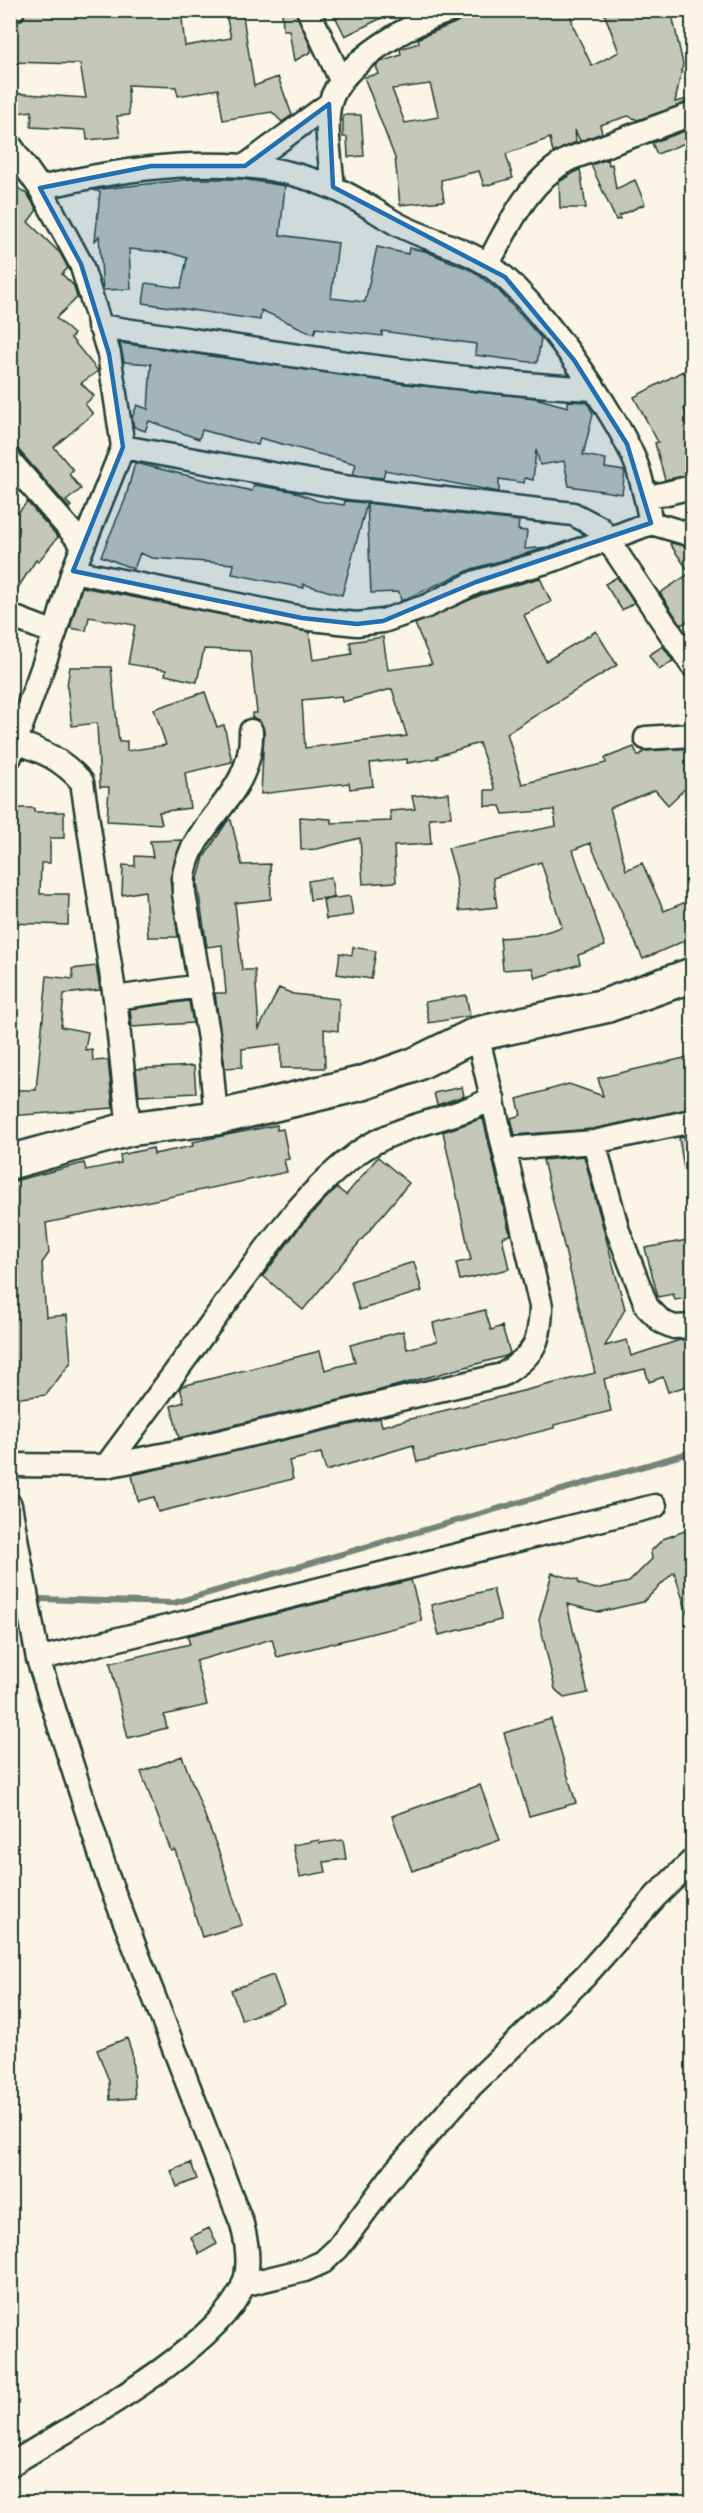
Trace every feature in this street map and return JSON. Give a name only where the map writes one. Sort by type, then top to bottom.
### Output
[{"type":"main road","points":[[10,1162],[129,1129],[216,1118],[363,1083],[414,1065],[477,1034],[605,1006],[693,975]]},
{"type":"street","points":[[308,10],[341,80]]},
{"type":"street","points":[[245,166],[329,104],[341,80],[382,45],[410,26],[452,10]]},
{"type":"street","points":[[329,104],[333,187]]},
{"type":"street","points":[[488,264],[519,207],[549,169],[569,159],[693,114]]},
{"type":"street","points":[[10,145],[40,188],[81,264],[109,354],[123,447],[73,571],[55,633],[13,749],[47,752],[69,767],[82,782],[115,998],[129,1129]]},
{"type":"street","points":[[40,188],[93,175],[151,166],[245,166],[295,175],[333,187],[409,230],[488,264],[506,277],[524,297],[593,389],[627,444],[637,466],[651,523]]},
{"type":"street","points":[[99,326],[474,378],[593,389]]},
{"type":"street","points":[[123,447],[343,487],[573,514],[592,522],[609,539],[693,665]]},
{"type":"street","points":[[10,461],[83,545]]},
{"type":"street","points":[[646,498],[693,487]]},
{"type":"street","points":[[73,571],[291,616],[357,624],[383,621],[427,606],[476,582],[553,560],[651,523],[693,535]]},
{"type":"street","points":[[10,616],[55,633]]},
{"type":"street","points":[[216,1118],[209,1040],[184,894],[184,872],[190,856],[244,774],[252,752],[251,731]]},
{"type":"street","points":[[646,738],[693,735]]},
{"type":"street","points":[[115,998],[200,986]]},
{"type":"street","points":[[10,1465],[106,1466],[177,1452],[491,1378],[502,1375],[521,1364],[533,1350],[541,1334],[541,1306],[477,1034]]},
{"type":"street","points":[[106,1466],[278,1233],[320,1186],[360,1152],[396,1133],[429,1120],[467,1112],[493,1098]]},
{"type":"street","points":[[505,1149],[594,1142],[693,1121]]},
{"type":"street","points":[[594,1142],[618,1231],[647,1307],[662,1322],[674,1327],[693,1326]]},
{"type":"street","points":[[10,1505],[38,1659],[108,1878],[242,2224],[248,2262],[243,2285],[226,2313],[180,2356],[10,2465]]},
{"type":"street","points":[[38,1659],[655,1506]]},
{"type":"street","points":[[243,2285],[305,2270],[322,2262],[338,2248],[397,2169],[472,2085],[585,1976],[656,1896],[693,1861]]},
{"type":"highlighted area","points":[[329,104],[333,187],[505,277],[574,360],[627,444],[651,523],[476,582],[383,621],[357,624],[302,618],[73,571],[123,447],[109,354],[81,264],[40,188],[151,166],[245,166]]},
{"type":"building","points":[[26,10],[181,10],[185,46],[231,38],[225,10],[242,10],[254,86],[278,77],[292,115],[282,122],[272,112],[223,120],[218,89],[178,96],[176,87],[128,85],[129,115],[117,116],[120,137],[87,140],[86,130],[31,127],[32,111],[10,114],[12,93],[86,98],[80,64],[10,62],[10,24],[23,19]]},
{"type":"building","points":[[282,10],[295,10],[311,48],[311,52],[294,61],[289,30],[283,30]]},
{"type":"building","points":[[332,10],[398,10],[345,36]]},
{"type":"building","points":[[465,10],[570,10],[573,26],[592,66],[619,52],[603,10],[671,10],[683,64],[675,102],[693,98],[693,101],[638,120],[628,116],[600,125],[602,133],[580,141],[575,130],[576,142],[553,153],[550,138],[506,154],[513,178],[484,186],[479,171],[441,180],[444,201],[400,205],[395,158],[364,77],[379,74],[376,66],[401,55],[400,49],[419,43],[418,39],[463,18]],"holes":[[[430,84],[439,117],[405,123],[392,89]]]},
{"type":"building","points":[[343,115],[361,115],[364,156],[348,157],[347,137],[343,137]]},
{"type":"building","points":[[693,128],[693,140],[657,154],[652,143]]},
{"type":"building","points":[[608,159],[609,165],[612,164],[616,189],[635,180],[645,204],[619,216],[620,219],[616,220],[591,165]]},
{"type":"building","points":[[580,169],[586,208],[560,208],[559,182]]},
{"type":"building","points":[[192,179],[242,179],[285,186],[280,235],[338,243],[331,298],[365,302],[377,247],[408,254],[409,248],[425,251],[473,271],[499,291],[541,338],[537,363],[475,355],[476,344],[382,331],[382,336],[316,328],[314,334],[261,310],[260,320],[143,303],[146,283],[181,288],[187,258],[171,253],[129,249],[131,289],[103,290],[99,236],[95,241],[100,192],[93,190]]},
{"type":"building","points":[[10,182],[28,195],[37,210],[28,222],[60,253],[68,268],[62,274],[74,286],[77,298],[56,318],[74,334],[71,338],[98,371],[81,383],[94,396],[85,404],[93,414],[54,447],[73,470],[69,474],[81,489],[66,501],[71,506],[69,508],[10,440]]},
{"type":"building","points":[[120,343],[406,384],[535,398],[568,407],[568,401],[587,402],[593,414],[583,455],[606,459],[605,468],[625,471],[622,494],[569,486],[564,461],[540,465],[536,450],[533,480],[525,478],[524,483],[499,479],[499,492],[385,470],[383,478],[353,475],[356,464],[260,438],[258,445],[202,430],[199,439],[149,421],[145,431],[134,427],[132,418],[137,405],[148,409],[151,364],[124,362]]},
{"type":"building","points":[[683,371],[693,388],[693,404],[684,409],[693,433],[693,474],[665,480],[655,443],[658,442],[634,397]]},
{"type":"building","points":[[135,463],[252,491],[254,485],[292,491],[318,501],[344,505],[345,501],[367,503],[342,595],[303,584],[304,588],[232,574],[234,564],[152,558],[140,553],[134,569],[101,556],[125,500]]},
{"type":"building","points":[[27,502],[58,537],[38,562],[36,560],[10,600],[10,506],[18,513]]},
{"type":"building","points":[[367,503],[519,521],[518,530],[527,531],[525,549],[549,547],[472,569],[401,601],[399,592],[371,593]]},
{"type":"building","points":[[670,544],[693,548],[693,618],[681,625],[660,593],[690,573]]},
{"type":"building","points":[[617,577],[634,603],[622,610],[605,584]]},
{"type":"building","points":[[540,578],[551,602],[524,615],[546,661],[596,631],[617,665],[507,733],[522,784],[606,763],[605,758],[634,747],[638,756],[645,751],[693,748],[693,781],[668,805],[655,790],[610,808],[626,870],[642,863],[664,911],[693,899],[693,937],[643,959],[590,843],[573,850],[605,946],[578,955],[580,964],[535,978],[532,968],[503,970],[500,938],[536,935],[562,927],[541,862],[493,878],[497,907],[459,911],[456,876],[448,848],[556,826],[554,810],[503,814],[500,806],[485,806],[485,790],[495,790],[479,743],[437,756],[438,758],[407,763],[407,759],[370,763],[373,786],[350,789],[349,783],[261,794],[264,731],[259,720],[252,718],[252,713],[257,713],[250,651],[204,649],[197,682],[165,675],[166,670],[128,664],[135,625],[89,617],[86,631],[70,628],[82,587],[309,632],[313,660],[352,654],[350,642],[383,637],[388,670],[432,664],[415,624],[481,595]],"holes":[[[392,689],[407,736],[305,748],[302,700],[341,696],[342,702]]]},
{"type":"building","points":[[663,646],[673,661],[659,670],[649,655]]},
{"type":"building","points":[[70,667],[111,667],[119,742],[127,741],[127,751],[166,745],[154,709],[205,692],[217,727],[224,725],[232,762],[185,773],[190,808],[159,812],[162,824],[107,821],[109,787],[100,787],[97,723],[72,726],[67,686]]},
{"type":"building","points":[[449,793],[451,817],[429,818],[431,844],[394,846],[396,882],[363,884],[360,838],[317,849],[301,850],[300,817],[331,819],[331,823],[391,821],[390,811],[415,809],[412,796]]},
{"type":"building","points":[[10,808],[34,808],[34,812],[64,812],[64,838],[50,838],[50,863],[41,863],[40,894],[69,894],[68,925],[10,923]]},
{"type":"building","points":[[228,820],[231,820],[242,865],[270,864],[271,899],[235,903],[242,970],[255,970],[259,1029],[279,988],[293,994],[339,999],[338,1031],[324,1029],[325,1068],[281,1068],[281,1044],[242,1049],[242,1067],[225,1068],[215,993],[226,993],[222,945],[207,947],[197,882],[204,857]]},
{"type":"building","points":[[182,840],[170,878],[178,937],[148,937],[145,891],[122,895],[123,865],[135,866],[135,856],[153,857],[150,841]]},
{"type":"building","points":[[331,877],[334,897],[310,900],[308,881]]},
{"type":"building","points":[[350,896],[353,915],[326,919],[323,900]]},
{"type":"building","points":[[353,947],[376,951],[371,979],[337,974],[340,953],[352,955]]},
{"type":"building","points":[[96,966],[100,990],[64,994],[61,1027],[88,1032],[85,1050],[92,1049],[93,1061],[108,1060],[113,1108],[10,1116],[10,1090],[36,1090],[47,976],[73,979],[72,969]]},
{"type":"building","points":[[466,995],[470,1016],[429,1023],[425,1002]]},
{"type":"building","points":[[189,1001],[193,1023],[132,1027],[130,1009]]},
{"type":"building","points":[[693,1056],[693,1108],[592,1129],[515,1135],[511,1118],[521,1115],[517,1099],[569,1084],[603,1096],[598,1078]]},
{"type":"building","points":[[194,1066],[196,1093],[139,1096],[136,1069]]},
{"type":"building","points":[[462,1087],[464,1096],[437,1105],[434,1093]]},
{"type":"building","points":[[483,1118],[510,1235],[502,1237],[509,1269],[460,1280],[456,1263],[471,1260],[443,1132]]},
{"type":"building","points":[[277,1125],[277,1130],[283,1129],[289,1159],[284,1160],[287,1172],[46,1223],[49,1253],[42,1263],[46,1317],[67,1315],[71,1362],[46,1395],[20,1398],[10,1390],[10,1182],[84,1163],[86,1170],[121,1163],[120,1155],[153,1148],[154,1154],[193,1146],[192,1142]]},
{"type":"building","points":[[693,1135],[693,1168],[684,1169],[679,1138]]},
{"type":"building","points":[[584,1156],[625,1309],[605,1346],[627,1340],[631,1356],[680,1340],[693,1340],[693,1384],[668,1392],[663,1377],[649,1382],[645,1369],[604,1379],[611,1411],[554,1425],[554,1428],[417,1462],[413,1445],[326,1471],[321,1453],[289,1461],[293,1479],[158,1512],[154,1497],[138,1501],[132,1475],[380,1418],[382,1426],[595,1373],[543,1160]]},
{"type":"building","points":[[378,1157],[409,1183],[303,1310],[263,1276],[299,1228],[331,1193],[337,1188],[346,1195]]},
{"type":"building","points":[[693,1239],[693,1297],[675,1300],[673,1294],[658,1297],[645,1248]]},
{"type":"building","points":[[414,1262],[422,1291],[359,1310],[351,1281]]},
{"type":"building","points":[[485,1310],[491,1330],[502,1326],[510,1353],[506,1356],[373,1392],[179,1438],[171,1406],[184,1402],[180,1388],[182,1386],[320,1351],[325,1370],[355,1362],[350,1345],[403,1331],[407,1349],[437,1341],[433,1323]]},
{"type":"building","points":[[693,1528],[693,1618],[689,1618],[674,1572],[643,1602],[599,1612],[567,1604],[588,1693],[564,1698],[555,1689],[539,1620],[552,1573],[578,1580],[579,1584],[596,1589],[629,1582],[652,1559],[651,1551],[663,1539]]},
{"type":"building","points":[[411,1580],[422,1621],[277,1657],[272,1639],[196,1661],[207,1705],[164,1715],[167,1728],[128,1738],[110,1663],[190,1644],[187,1636]]},
{"type":"building","points":[[493,1589],[501,1620],[439,1635],[431,1605]]},
{"type":"building","points":[[551,1719],[576,1803],[529,1816],[504,1733]]},
{"type":"building","points":[[182,1756],[220,1855],[242,1925],[202,1937],[175,1850],[171,1851],[141,1772]]},
{"type":"building","points":[[480,1785],[500,1840],[412,1871],[392,1816]]},
{"type":"building","points":[[319,1840],[320,1843],[343,1840],[346,1859],[324,1862],[326,1872],[300,1877],[293,1845]]},
{"type":"building","points":[[273,1975],[284,2004],[242,2020],[231,1990]]},
{"type":"building","points":[[127,2038],[132,2053],[135,2098],[110,2100],[109,2081],[97,2050]]},
{"type":"building","points":[[191,2163],[197,2179],[177,2187],[171,2171]]},
{"type":"building","points":[[209,2228],[217,2244],[199,2254],[191,2237]]},
{"type":"waterway","points":[[39,1599],[174,1603],[692,1452]]}]
